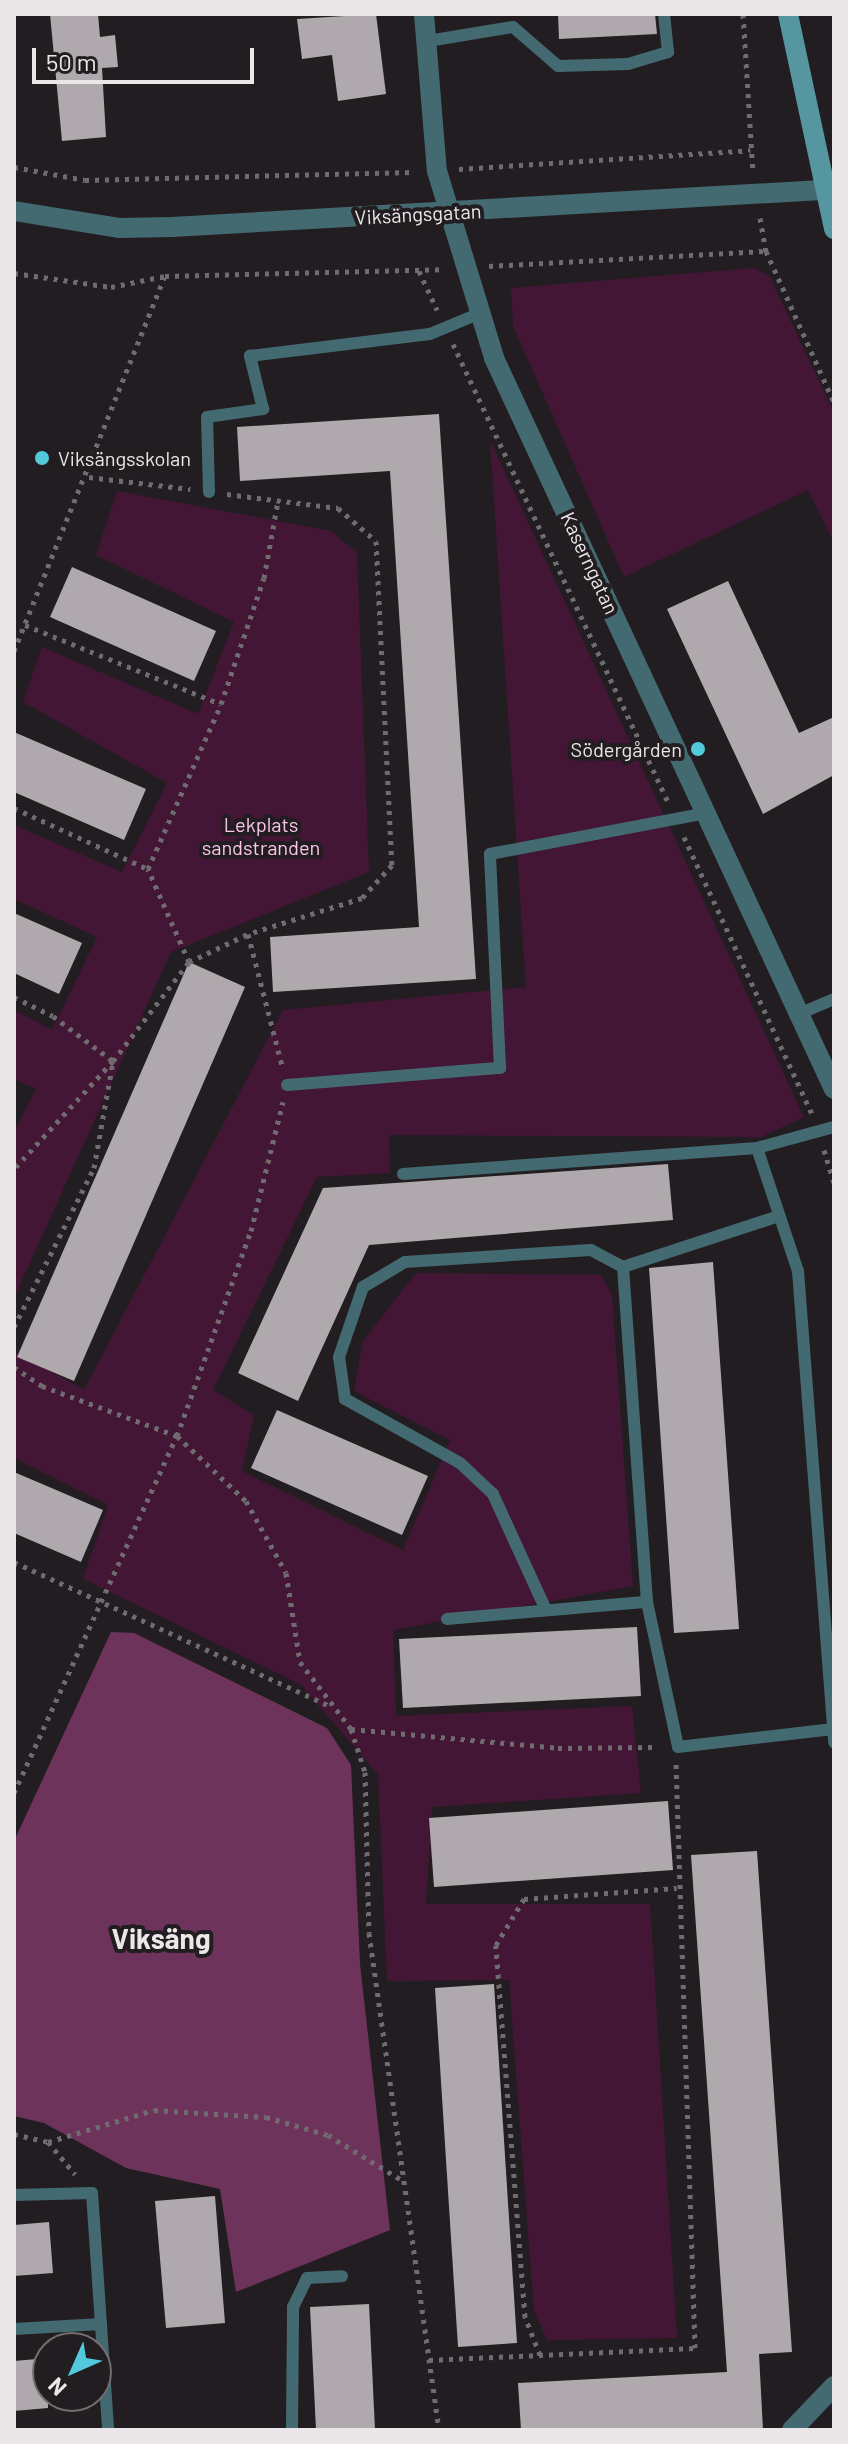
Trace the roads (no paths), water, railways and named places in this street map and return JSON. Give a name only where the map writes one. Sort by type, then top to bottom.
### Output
[{"type":"main road","points":[[788,14],[822,190],[834,229]]},
{"type":"street","name":"Kaserngatan","points":[[424,14],[437,171],[461,268],[478,314],[834,1089]]},
{"type":"street","name":"Viksängsgatan","points":[[14,211],[119,228],[822,190]]},
{"type":"street","points":[[792,2430],[834,2386]]},
{"type":"lane","points":[[513,27],[518,14]]},
{"type":"lane","points":[[513,27],[558,66],[628,64],[668,52],[664,14]]},
{"type":"lane","points":[[428,41],[513,27]]},
{"type":"lane","points":[[209,492],[207,417],[263,409],[250,356],[445,328],[478,314]]},
{"type":"lane","points":[[287,1085],[500,1068],[490,854],[707,813]]},
{"type":"lane","points":[[801,1013],[834,999]]},
{"type":"lane","points":[[403,1174],[757,1148],[834,1127]]},
{"type":"lane","points":[[757,1148],[798,1271],[834,1743]]},
{"type":"lane","points":[[546,1610],[493,1494],[460,1463],[345,1399],[339,1357],[363,1287],[405,1262],[591,1250],[623,1267],[779,1216]]},
{"type":"lane","points":[[623,1267],[647,1602],[678,1747],[833,1729]]},
{"type":"lane","points":[[447,1619],[647,1602]]},
{"type":"lane","points":[[14,2195],[92,2193],[108,2430]]},
{"type":"lane","points":[[292,2430],[293,2307],[307,2278],[342,2276]]},
{"type":"lane","points":[[14,2329],[101,2324]]},
{"type":"place","name":"Viksängsskolan","points":[[42,458]]},
{"type":"place","name":"Södergården","points":[[698,749]]},
{"type":"district","name":"Viksäng","points":[[161,1938]]},
{"type":"park label","name":"Lekplats sandstranden","points":[[261,836]]}]
